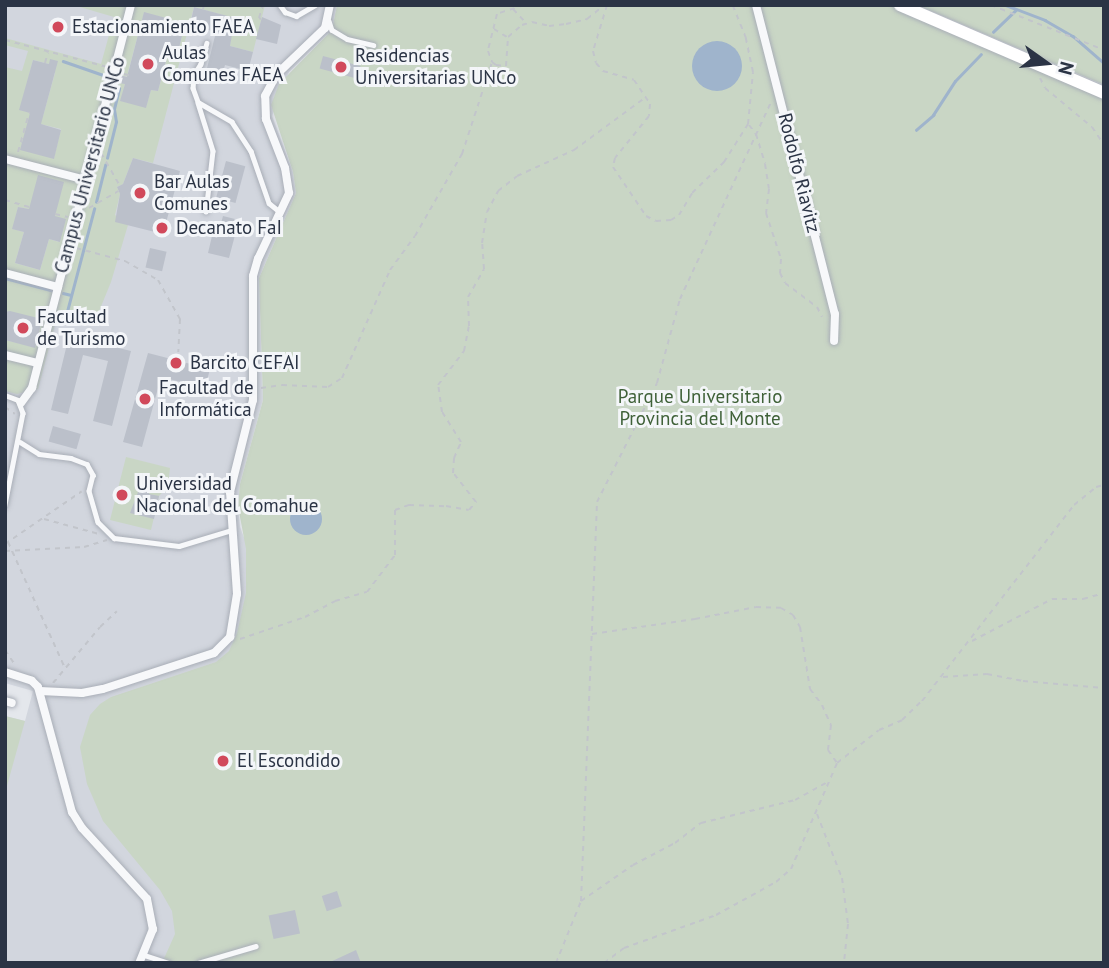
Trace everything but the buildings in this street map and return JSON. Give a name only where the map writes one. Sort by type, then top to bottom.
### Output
[{"type":"main road","points":[[900,5],[1104,93]]},
{"type":"street","name":"Campus Universitario UNCo","points":[[21,403],[31,391],[131,5]]},
{"type":"street","points":[[40,691],[95,691],[207,656],[226,644],[237,611],[230,492],[254,389],[253,276],[258,259],[287,200],[288,185],[266,119],[265,96],[271,81],[321,33],[329,21],[330,5]]},
{"type":"street","name":"Rodolfo Riavitz","points":[[756,5],[835,314],[834,341]]},
{"type":"street","points":[[5,159],[86,180]]},
{"type":"street","points":[[5,273],[58,287]]},
{"type":"street","points":[[5,355],[38,363]]},
{"type":"street","points":[[5,672],[32,681],[40,691],[72,812],[82,828],[142,890],[151,908],[153,929],[142,959]]},
{"type":"lane","points":[[280,5],[285,12],[296,16],[315,5]]},
{"type":"lane","points":[[329,21],[332,30],[342,37],[373,45]]},
{"type":"lane","points":[[206,212],[213,151],[192,88],[194,75],[201,64],[207,43]]},
{"type":"lane","points":[[198,102],[232,122],[251,151],[269,203],[281,213]]},
{"type":"lane","points":[[5,395],[21,403],[23,413],[20,443],[5,505]]},
{"type":"lane","points":[[20,443],[39,454],[87,464],[93,475],[90,498],[98,522],[114,538],[179,546],[232,530]]},
{"type":"lane","points":[[198,963],[256,946]]},
{"type":"lane","points":[[142,959],[169,963]]},
{"type":"path","points":[[261,19],[262,5]]},
{"type":"path","points":[[254,389],[282,385],[328,387],[342,378],[390,270],[422,225],[462,154],[492,62],[488,51],[497,14],[524,5]]},
{"type":"path","points":[[508,37],[526,24],[566,24],[587,19],[606,5]]},
{"type":"path","points":[[606,5],[593,51],[596,63],[603,71],[634,80],[646,97],[649,116],[615,158],[613,167],[646,216],[656,221],[671,220],[679,215],[692,193],[724,162],[748,124],[753,72],[746,38],[733,5]]},
{"type":"path","points":[[991,5],[1104,50]]},
{"type":"path","points":[[512,8],[526,24]]},
{"type":"path","points":[[493,29],[508,37]]},
{"type":"path","points":[[492,62],[506,66],[508,37]]},
{"type":"path","points":[[5,40],[133,76]]},
{"type":"path","points":[[45,63],[48,51]]},
{"type":"path","points":[[1031,62],[1045,88],[1092,127],[1104,145]]},
{"type":"path","points":[[556,963],[581,901],[597,502],[657,383],[680,299],[777,89]]},
{"type":"path","points":[[226,644],[305,617],[335,601],[367,592],[395,555],[395,510],[409,505],[469,510],[476,502],[453,473],[454,458],[461,442],[442,412],[438,386],[464,351],[469,326],[468,298],[484,269],[482,243],[486,212],[498,191],[517,176],[574,150],[646,97]]},
{"type":"path","points":[[15,162],[29,113]]},
{"type":"path","points":[[748,124],[756,134],[765,164],[769,189],[766,213],[781,259],[780,273],[785,283],[817,307],[822,317]]},
{"type":"path","points":[[95,144],[120,186]]},
{"type":"path","points":[[55,214],[76,218],[118,191]]},
{"type":"path","points":[[5,201],[30,207]]},
{"type":"path","points":[[79,248],[125,261],[158,280],[180,318],[178,352]]},
{"type":"path","points":[[65,668],[7,543],[90,483]]},
{"type":"path","points":[[604,963],[624,948],[716,915],[776,882],[791,869],[837,763],[879,730],[902,720],[970,642],[1074,505],[1096,486],[1104,485]]},
{"type":"path","points":[[43,519],[114,538]]},
{"type":"path","points":[[5,551],[84,547],[114,538]]},
{"type":"path","points":[[970,642],[1052,599],[1083,599],[1104,593]]},
{"type":"path","points":[[591,634],[695,620],[756,607],[781,608],[793,615],[800,627],[810,689],[822,705],[831,725],[828,750],[837,763]]},
{"type":"path","points":[[51,684],[117,611]]},
{"type":"path","points":[[942,677],[987,674],[1023,681],[1104,688]]},
{"type":"path","points":[[581,901],[633,865],[675,843],[701,823],[796,800],[830,780]]},
{"type":"path","points":[[817,813],[842,878],[848,924],[844,963]]},
{"type":"shaded area","name":"Universidad Nacional del Comahue","points":[[5,5],[337,5],[332,30],[289,72],[272,116],[293,172],[296,193],[259,278],[263,400],[240,484],[238,506],[240,527],[408,963],[5,963],[5,716],[25,721],[33,691],[5,683]]},
{"type":"green space","points":[[73,5],[265,5],[253,52],[230,46],[234,18],[194,7],[153,163],[133,158],[123,184],[117,187],[120,194],[115,215],[128,225],[111,282],[93,326],[57,317],[38,389],[17,394],[5,391],[5,340],[35,347],[42,320],[5,312],[5,67],[22,71],[28,51],[5,45],[5,38],[101,64],[114,17]],"holes":[[[144,13],[170,19],[166,38],[172,34],[182,36],[179,48],[170,46],[158,91],[151,90],[146,107],[121,101],[125,84],[119,82],[121,75],[132,78],[128,72]],[[33,60],[49,64],[55,73],[43,116],[20,110]],[[28,121],[61,129],[54,158]],[[18,207],[29,209],[59,242],[49,239],[40,270],[15,263],[24,232],[13,229]]]},
{"type":"green space","name":"Parque Universitario Provincia del Monte","points":[[337,5],[900,5],[1104,93],[1104,963],[162,963],[175,934],[172,911],[160,890],[103,821],[87,784],[80,747],[90,715],[100,704],[111,697],[216,662],[229,651],[237,633],[246,593],[246,549],[238,506],[240,484],[263,400],[259,278],[296,193],[293,172],[271,105],[279,84],[332,30]]},
{"type":"green space","points":[[917,5],[1104,5],[1104,85],[992,37]]},
{"type":"green space","points":[[126,457],[170,468],[168,486],[159,496],[151,530],[110,520]]},
{"type":"green space","points":[[5,716],[25,721],[5,793]]},
{"type":"water","points":[[717,41],[734,49],[742,66],[734,83],[717,91],[700,83],[692,66],[700,49]]},
{"type":"water","points":[[306,503],[318,507],[322,519],[318,531],[306,535],[294,531],[290,519],[294,507]]},
{"type":"waterway","points":[[1006,5],[1045,20],[1073,36],[1104,63]]},
{"type":"waterway","points":[[993,32],[1016,10]]},
{"type":"waterway","points":[[916,130],[933,115],[955,81],[981,54]]},
{"type":"waterway","points":[[63,61],[106,76]]},
{"type":"waterway","points":[[107,158],[116,122],[114,109],[119,89],[116,85]]},
{"type":"waterway","points":[[96,202],[105,165]]},
{"type":"waterway","points":[[65,319],[94,209]]},
{"type":"waterway","points":[[5,278],[51,290]]},
{"type":"waterway","points":[[63,293],[71,295]]},
{"type":"place","name":"Estacionamiento FAEA","points":[[58,27]]},
{"type":"place","name":"Aulas Comunes FAEA","points":[[148,64]]},
{"type":"place","name":"Residencias Universitarias UNCo","points":[[341,67]]},
{"type":"place","name":"Bar Aulas Comunes","points":[[140,193]]},
{"type":"place","name":"Decanato FaI","points":[[162,228]]},
{"type":"place","name":"Facultad de Turismo","points":[[23,328]]},
{"type":"place","name":"Barcito CEFAI","points":[[176,363]]},
{"type":"place","name":"Facultad de Informática","points":[[145,399]]},
{"type":"place","name":"Universidad Nacional del Comahue","points":[[122,495]]},
{"type":"place","name":"El Escondido","points":[[223,761]]}]
